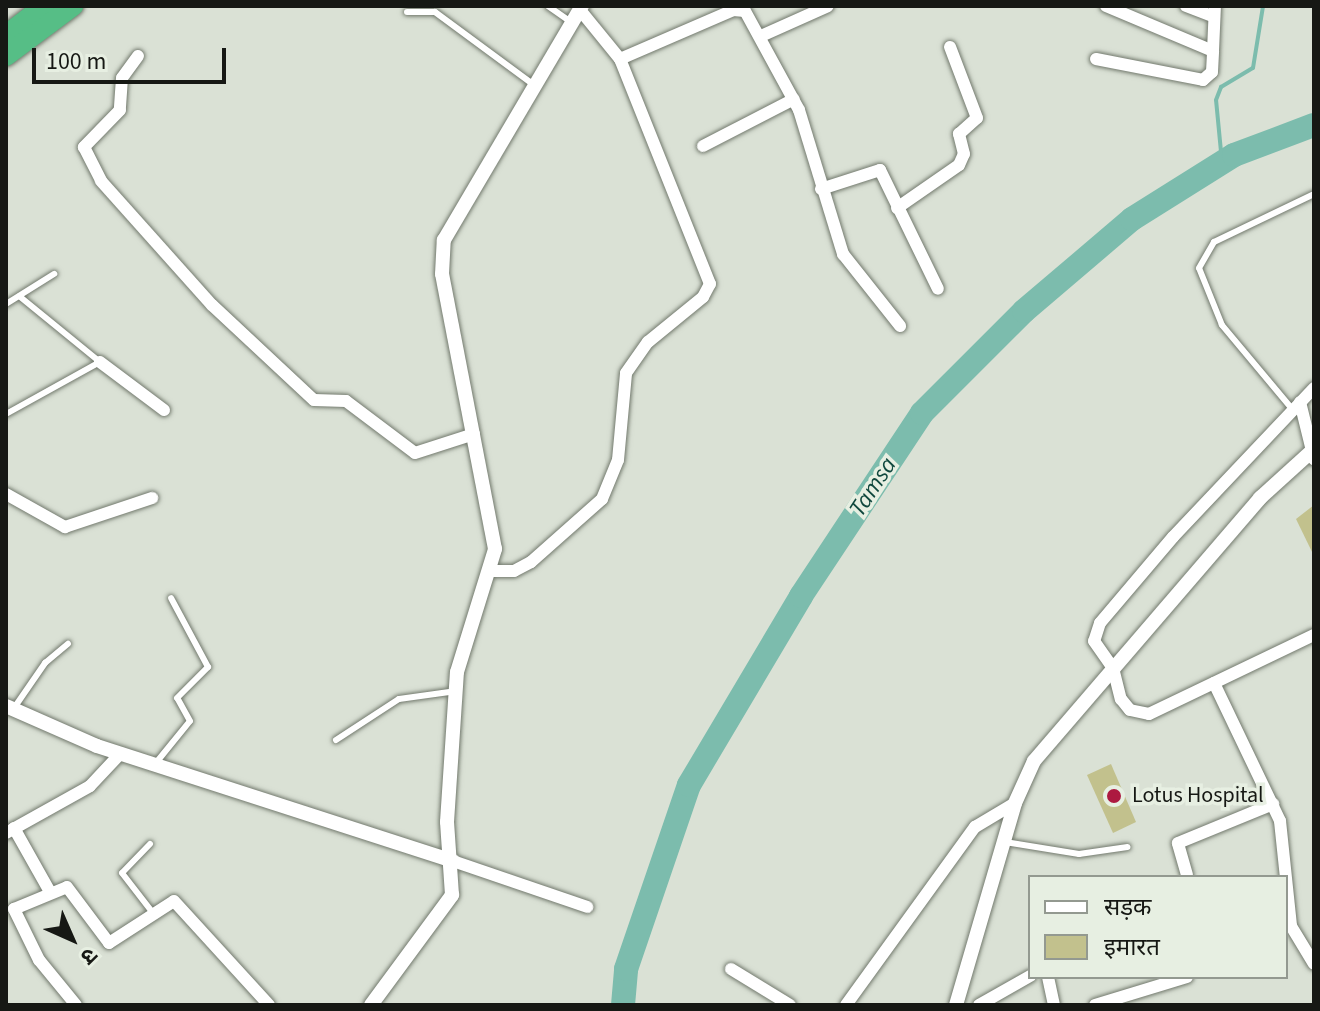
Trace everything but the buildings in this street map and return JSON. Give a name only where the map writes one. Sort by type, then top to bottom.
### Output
[{"type":"highway","points":[[6,35],[44,6]]},
{"type":"highway","points":[[6,56],[73,6]]},
{"type":"street","points":[[761,36],[828,6]]},
{"type":"street","points":[[1106,6],[1213,51]]},
{"type":"street","points":[[1096,59],[1203,80],[1212,72],[1214,11],[1186,6]]},
{"type":"street","points":[[620,59],[739,8],[761,36],[794,99],[821,189],[849,264],[900,326]]},
{"type":"street","points":[[371,1005],[452,895],[453,861],[447,839],[456,691],[471,618],[495,549],[441,258],[460,206],[578,13],[620,59],[708,275],[709,290],[648,342],[626,373],[618,460],[602,499],[531,562],[514,571],[489,571]]},
{"type":"street","points":[[897,208],[959,165],[964,154],[959,134],[977,118],[950,47]]},
{"type":"street","points":[[138,56],[124,72],[120,110],[84,147],[101,181],[212,305],[314,400],[346,401],[415,453],[474,434]]},
{"type":"street","points":[[703,146],[794,99]]},
{"type":"street","points":[[821,189],[877,169],[938,289]]},
{"type":"street","points":[[100,362],[164,410]]},
{"type":"street","points":[[1314,388],[1100,623],[1094,641],[1113,668],[1117,693],[1136,713],[1149,714],[1314,635]]},
{"type":"street","points":[[956,1005],[1015,803],[1034,761],[1260,498],[1313,453],[1296,406]]},
{"type":"street","points":[[6,494],[65,527],[152,498]]},
{"type":"street","points":[[1214,683],[1273,804],[1286,847],[1288,875]]},
{"type":"street","points":[[10,708],[121,753],[587,907]]},
{"type":"street","points":[[50,892],[10,830],[90,786],[121,753]]},
{"type":"street","points":[[846,1005],[969,835],[986,816],[1015,803]]},
{"type":"street","points":[[1187,875],[1178,843],[1273,804]]},
{"type":"street","points":[[1288,879],[1292,942],[1314,964]]},
{"type":"street","points":[[76,1005],[45,968],[15,913],[16,906],[50,892],[74,889],[109,943],[174,901],[269,1005]]},
{"type":"street","points":[[731,969],[790,1005]]},
{"type":"street","points":[[979,1005],[1028,977]]},
{"type":"street","points":[[1048,979],[1054,1005]]},
{"type":"street","points":[[1095,1005],[1180,979]]},
{"type":"lane","points":[[548,6],[578,13]]},
{"type":"lane","points":[[407,12],[435,12],[534,85]]},
{"type":"lane","points":[[1296,406],[1222,325],[1199,268],[1214,242],[1314,194]]},
{"type":"lane","points":[[6,304],[54,274]]},
{"type":"lane","points":[[6,414],[100,362],[19,296]]},
{"type":"lane","points":[[155,764],[190,721],[177,698],[208,667],[171,598]]},
{"type":"lane","points":[[10,708],[38,672],[68,644]]},
{"type":"lane","points":[[336,740],[399,699],[456,691]]},
{"type":"lane","points":[[1005,842],[1079,854],[1127,847]]},
{"type":"lane","points":[[150,844],[122,873],[153,913]]},
{"type":"waterway","points":[[1222,162],[1216,100],[1221,87],[1253,68],[1263,6]]},
{"type":"waterway","name":"Tamsa","points":[[623,1005],[626,969],[689,785],[801,596],[922,413],[1024,311],[1132,219],[1234,155],[1314,125]]},
{"type":"place","name":"Lotus Hospital","points":[[1114,796]]}]
